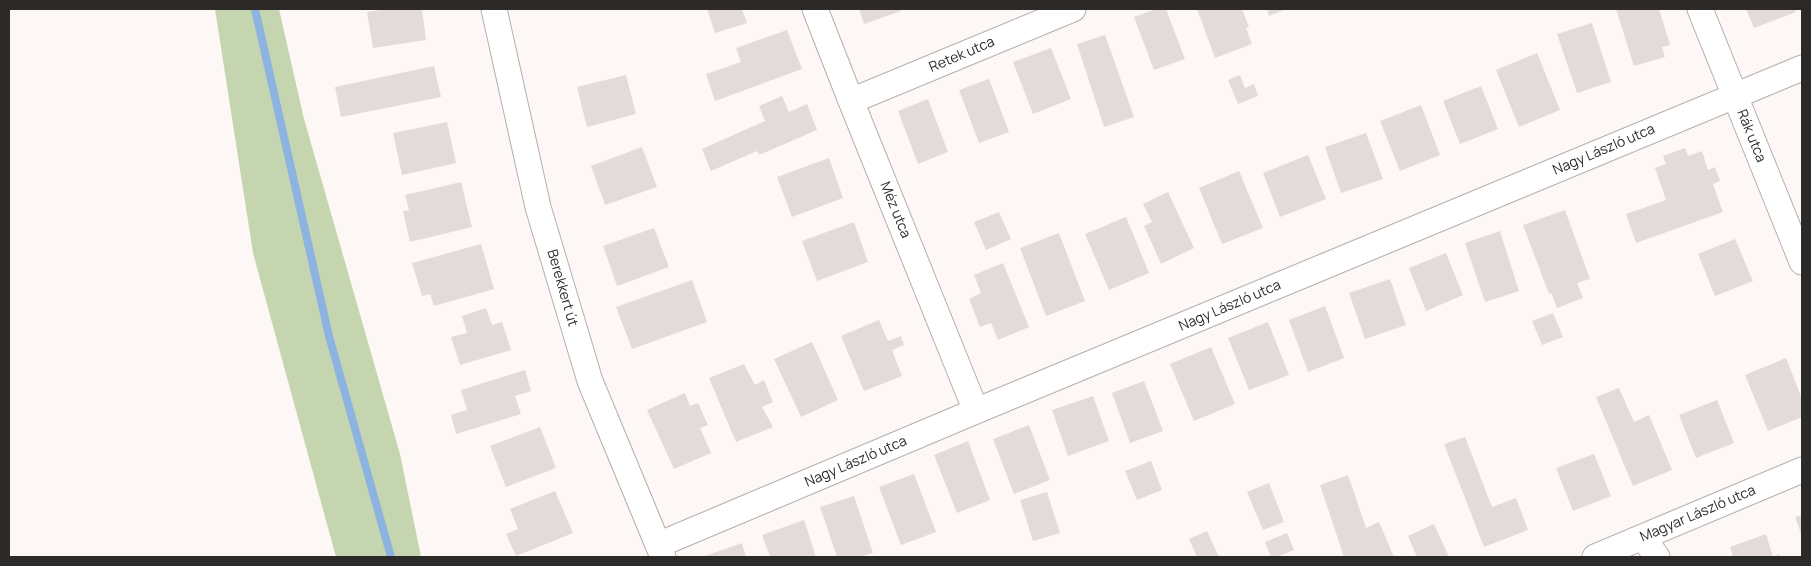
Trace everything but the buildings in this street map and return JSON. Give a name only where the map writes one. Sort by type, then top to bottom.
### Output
[{"type":"street","name":"Berekkert út","points":[[494,9],[538,207],[590,381],[661,551]]},
{"type":"street","name":"Méz utca","points":[[816,9],[851,101],[976,411]]},
{"type":"street","name":"Retek utca","points":[[851,101],[1073,9]]},
{"type":"street","name":"Rák utca","points":[[1700,9],[1802,262]]},
{"type":"street","name":"Nagy László utca","points":[[661,551],[976,411],[1802,68]]},
{"type":"street","name":"Magyar László utca","points":[[1594,557],[1802,470]]},
{"type":"street","points":[[1643,536],[1657,557]]},
{"type":"green space","points":[[215,9],[279,9],[304,119],[400,454],[421,557],[336,557],[253,253]]},
{"type":"waterway","points":[[255,9],[329,336],[391,557]]}]
